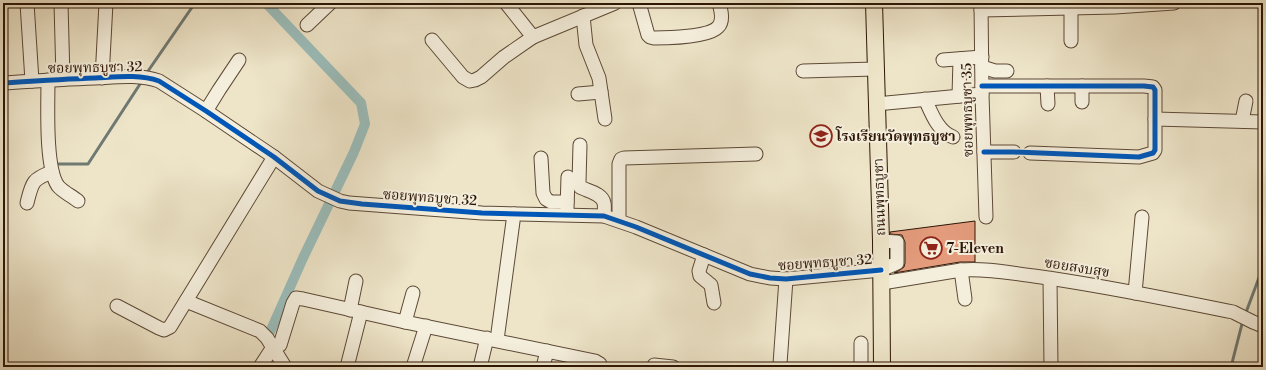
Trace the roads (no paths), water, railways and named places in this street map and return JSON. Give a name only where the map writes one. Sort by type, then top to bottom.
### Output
[{"type":"main road","name":"ถนนพุทธบูชา","points":[[874,3],[881,241],[882,367]]},
{"type":"street","points":[[27,3],[32,81]]},
{"type":"street","points":[[61,3],[63,80]]},
{"type":"street","points":[[102,78],[106,3]]},
{"type":"street","points":[[506,3],[532,37]]},
{"type":"street","points":[[432,40],[464,77],[470,81],[475,80],[481,77],[504,57],[532,37],[615,3]]},
{"type":"street","points":[[638,3],[648,35],[654,38],[682,37],[713,32],[720,26],[722,18],[722,11],[719,3]]},
{"type":"street","points":[[981,6],[1070,8],[1099,5],[1174,3]]},
{"type":"street","points":[[307,25],[328,4]]},
{"type":"street","name":"ซอยพุทธบูชา 35","points":[[981,6],[986,217]]},
{"type":"street","points":[[1070,8],[1071,41]]},
{"type":"street","points":[[583,16],[586,45],[599,78],[605,119]]},
{"type":"street","points":[[959,96],[960,59]]},
{"type":"street","points":[[943,60],[960,59],[982,62],[995,71],[1007,71]]},
{"type":"street","points":[[206,111],[239,60]]},
{"type":"street","points":[[803,71],[875,69]]},
{"type":"street","name":"ซอยพุทธบูชา 32","points":[[3,83],[102,78],[151,78],[166,85],[274,157],[318,191],[334,198],[370,205],[514,214],[567,208],[618,220],[750,274],[770,278],[786,279],[881,276]]},
{"type":"street","points":[[48,80],[49,153],[52,172],[59,188],[78,201]]},
{"type":"street","points":[[1047,86],[1048,104]]},
{"type":"street","points":[[876,104],[959,96],[982,90],[1047,86],[1144,86],[1152,87],[1155,90],[1155,150],[1153,153],[1140,157],[1030,153]]},
{"type":"street","points":[[1082,86],[1082,102]]},
{"type":"street","points":[[578,94],[601,92]]},
{"type":"street","points":[[925,100],[944,132],[953,137]]},
{"type":"street","points":[[1242,121],[1246,101]]},
{"type":"street","points":[[1155,119],[1263,122]]},
{"type":"street","points":[[580,146],[580,187],[602,198],[604,203],[604,216]]},
{"type":"street","points":[[984,152],[1014,152]]},
{"type":"street","points":[[618,220],[619,164],[621,159],[756,154]]},
{"type":"street","points":[[117,306],[164,330],[170,327],[274,157]]},
{"type":"street","points":[[541,158],[543,192],[546,199],[567,208],[568,177]]},
{"type":"street","points":[[26,203],[34,181],[41,176],[52,172]]},
{"type":"street","points":[[480,367],[492,339],[514,214]]},
{"type":"street","points":[[1135,294],[1142,217]]},
{"type":"street","points":[[704,255],[699,271],[700,276],[711,286],[714,303]]},
{"type":"street","name":"ซอยสงบสุข","points":[[881,276],[973,269],[1050,279],[1233,312],[1258,324]]},
{"type":"street","points":[[961,270],[965,299]]},
{"type":"street","points":[[779,367],[786,279]]},
{"type":"street","points":[[1050,279],[1051,367]]},
{"type":"street","points":[[347,367],[355,311],[356,281]]},
{"type":"street","points":[[405,322],[412,293]]},
{"type":"street","points":[[260,367],[276,346],[296,298],[595,361],[600,364],[601,367]]},
{"type":"street","points":[[186,301],[260,331],[276,346],[285,367]]},
{"type":"street","points":[[413,367],[426,326]]},
{"type":"street","points":[[861,343],[861,367]]},
{"type":"street","points":[[543,367],[547,351]]},
{"type":"street","points":[[654,365],[673,367]]},
{"type":"waterway","points":[[146,74],[195,3]]},
{"type":"waterway","points":[[266,3],[361,103],[365,124],[354,152],[303,258],[270,332]]},
{"type":"waterway","points":[[57,164],[88,164],[142,81]]},
{"type":"waterway","points":[[1245,315],[1263,267]]},
{"type":"waterway","points":[[1231,367],[1243,320]]},
{"type":"place","name":"โรงเรียนวัดพุทธบูชา","points":[[821,136]]},
{"type":"place","name":"7-Eleven","points":[[931,248]]}]
